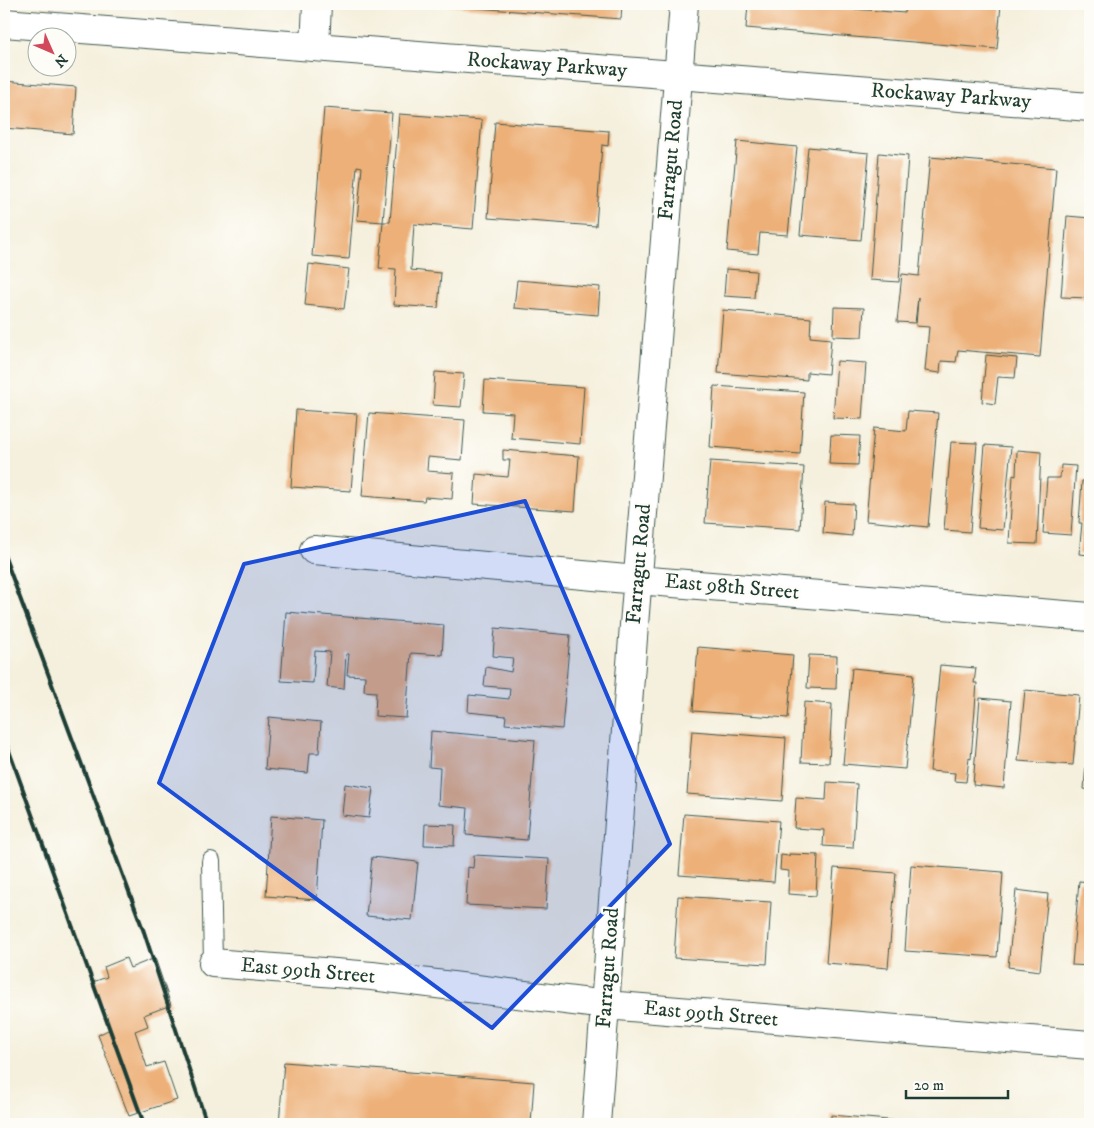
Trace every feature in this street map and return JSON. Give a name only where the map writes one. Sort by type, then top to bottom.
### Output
[{"type":"street","points":[[315,47],[318,4]]},
{"type":"street","name":"Farragut Road","points":[[596,1124],[637,580],[684,4]]},
{"type":"street","name":"Rockaway Parkway","points":[[4,24],[1090,107]]},
{"type":"street","name":"East 98th Street","points":[[314,550],[637,580],[1090,617]]},
{"type":"street","name":"East 99th Street","points":[[213,963],[372,976],[606,1005],[1090,1045]]},
{"type":"lane","points":[[211,861],[213,963]]},
{"type":"highlighted area","points":[[525,501],[670,844],[492,1028],[159,783],[244,564]]},
{"type":"building","points":[[436,4],[622,4],[621,19]]},
{"type":"building","points":[[748,4],[789,4],[905,13],[906,4],[1001,4],[997,49],[746,28]]},
{"type":"building","points":[[4,81],[76,87],[73,134],[4,128]]},
{"type":"building","points":[[324,108],[392,113],[383,222],[357,220],[362,167],[357,166],[349,259],[312,256]]},
{"type":"building","points":[[399,114],[482,120],[473,229],[414,224],[411,270],[441,273],[438,308],[394,305],[396,269],[379,268],[383,222],[390,222]]},
{"type":"building","points":[[495,122],[609,131],[608,146],[602,145],[596,226],[488,218]]},
{"type":"building","points":[[737,141],[797,147],[788,235],[760,233],[758,254],[727,251]]},
{"type":"building","points":[[808,147],[869,153],[861,240],[800,235]]},
{"type":"building","points":[[879,153],[908,156],[899,282],[870,280]]},
{"type":"building","points":[[930,157],[1056,168],[1040,357],[958,350],[956,362],[941,361],[940,373],[925,371],[929,327],[916,326],[918,298],[915,323],[897,322],[902,274],[919,276]]},
{"type":"building","points":[[1067,216],[1090,218],[1090,298],[1061,297]]},
{"type":"building","points":[[309,264],[349,269],[344,309],[305,305]]},
{"type":"building","points":[[726,269],[756,271],[754,298],[724,296]]},
{"type":"building","points":[[517,280],[600,287],[598,315],[514,308]]},
{"type":"building","points":[[834,307],[864,308],[862,337],[833,336]]},
{"type":"building","points":[[723,310],[811,318],[810,337],[831,339],[828,374],[807,372],[807,380],[718,373]]},
{"type":"building","points":[[986,355],[1017,358],[1015,378],[998,377],[995,404],[982,402]]},
{"type":"building","points":[[837,361],[866,363],[862,419],[833,418]]},
{"type":"building","points":[[435,372],[464,374],[461,407],[433,405]]},
{"type":"building","points":[[485,380],[584,387],[580,444],[511,438],[513,413],[483,411]]},
{"type":"building","points":[[714,386],[804,392],[800,454],[710,447]]},
{"type":"building","points":[[296,410],[357,414],[351,491],[291,487]]},
{"type":"building","points":[[908,411],[938,413],[928,527],[866,521],[874,428],[906,431]]},
{"type":"building","points":[[369,413],[465,420],[462,460],[428,457],[427,471],[454,473],[452,499],[425,497],[424,501],[362,496]]},
{"type":"building","points":[[831,435],[860,436],[858,465],[829,464]]},
{"type":"building","points":[[951,442],[977,443],[970,532],[944,530]]},
{"type":"building","points":[[985,445],[1011,447],[1003,530],[978,528]]},
{"type":"building","points":[[503,450],[579,456],[575,511],[474,504],[476,474],[508,477],[510,460],[503,460]]},
{"type":"building","points":[[1017,450],[1041,452],[1037,544],[1009,543],[1013,475],[1016,476]]},
{"type":"building","points":[[710,461],[804,467],[800,529],[705,523]]},
{"type":"building","points":[[1061,465],[1076,466],[1071,535],[1043,533],[1047,478],[1060,478]]},
{"type":"building","points":[[1082,481],[1090,481],[1090,555],[1079,554],[1082,523],[1079,523]]},
{"type":"building","points":[[825,502],[854,504],[852,536],[823,533]]},
{"type":"building","points":[[286,612],[444,625],[442,655],[411,653],[406,718],[375,716],[376,692],[364,691],[365,676],[347,675],[349,654],[346,654],[344,689],[327,687],[330,652],[315,651],[313,683],[281,681]]},
{"type":"building","points":[[495,628],[570,635],[562,729],[505,724],[506,716],[468,712],[469,695],[509,699],[510,688],[484,686],[486,667],[511,672],[513,658],[493,656]]},
{"type":"building","points":[[698,647],[793,655],[788,718],[693,711]]},
{"type":"building","points":[[809,655],[837,656],[836,689],[807,688]]},
{"type":"building","points":[[940,665],[976,668],[974,683],[977,683],[971,759],[969,758],[966,782],[954,781],[955,773],[930,771]]},
{"type":"building","points":[[852,668],[914,674],[905,769],[843,764]]},
{"type":"building","points":[[1025,690],[1079,695],[1073,765],[1018,761]]},
{"type":"building","points":[[980,698],[1011,701],[1004,788],[973,785]]},
{"type":"building","points":[[804,702],[832,704],[829,763],[801,762]]},
{"type":"building","points":[[269,717],[321,722],[319,753],[310,753],[308,773],[265,769]]},
{"type":"building","points":[[1090,725],[1090,790],[1084,789]]},
{"type":"building","points":[[431,731],[535,740],[527,840],[466,835],[468,808],[438,805],[440,768],[429,767]]},
{"type":"building","points":[[692,731],[786,738],[782,801],[687,794]]},
{"type":"building","points":[[827,782],[857,784],[853,848],[823,846],[824,830],[794,828],[796,798],[826,800]]},
{"type":"building","points":[[345,784],[373,788],[369,818],[342,815]]},
{"type":"building","points":[[684,814],[779,821],[774,882],[679,875]]},
{"type":"building","points":[[271,816],[322,820],[317,900],[266,896]]},
{"type":"building","points":[[425,824],[455,825],[454,846],[424,845]]},
{"type":"building","points":[[789,854],[818,855],[816,896],[788,894],[789,871],[780,870],[781,855],[789,856]]},
{"type":"building","points":[[474,855],[549,859],[546,909],[466,905],[468,867],[473,868]]},
{"type":"building","points":[[372,857],[418,862],[412,920],[366,916]]},
{"type":"building","points":[[911,865],[1003,872],[997,957],[905,951]]},
{"type":"building","points":[[834,868],[896,873],[888,968],[826,963]]},
{"type":"building","points":[[1079,881],[1090,882],[1090,966],[1072,965]]},
{"type":"building","points":[[1016,890],[1048,894],[1040,971],[1008,967]]},
{"type":"building","points":[[678,896],[771,902],[767,964],[674,958]]},
{"type":"building","points":[[126,958],[130,968],[155,958],[171,1005],[144,1015],[148,1026],[135,1031],[147,1067],[164,1062],[177,1100],[129,1116],[98,1035],[110,1029],[93,982],[107,977],[104,967]]},
{"type":"building","points":[[284,1062],[534,1082],[531,1124],[279,1124]]},
{"type":"building","points":[[831,1115],[923,1123],[923,1124],[831,1124]]},
{"type":"railway","points":[[4,555],[144,932],[207,1124]]},
{"type":"railway","points":[[4,737],[144,1124]]}]
